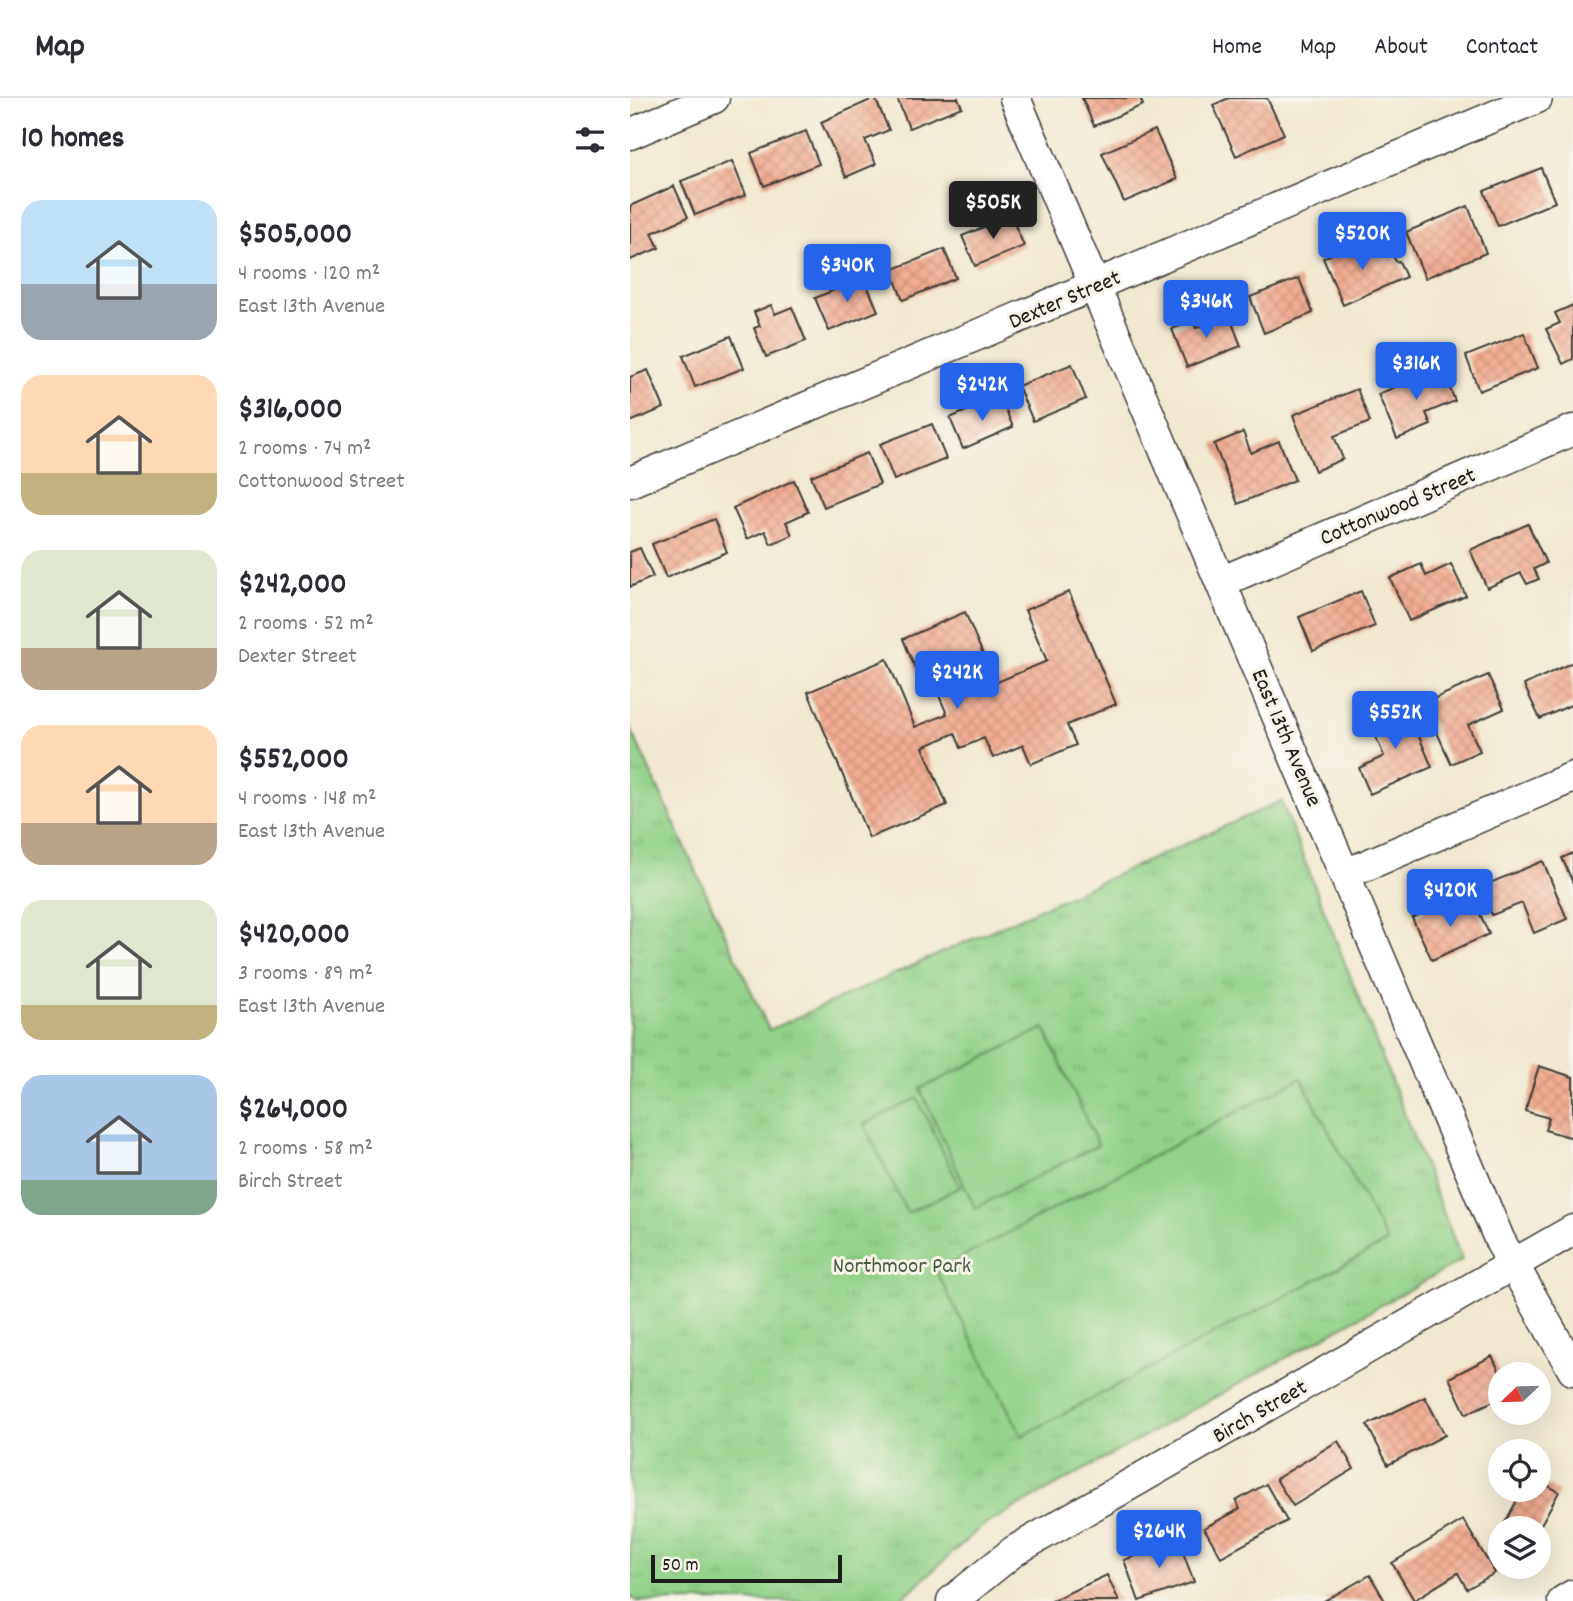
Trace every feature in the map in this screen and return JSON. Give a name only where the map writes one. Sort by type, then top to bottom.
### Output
[{"type":"street","points":[[630,134],[714,98]]},
{"type":"street","name":"East 13th Avenue","points":[[1015,98],[1500,1241],[1573,1370]]},
{"type":"street","name":"Dexter Street","points":[[630,482],[1519,102]]},
{"type":"street","name":"Cottonwood Street","points":[[1221,582],[1266,560],[1573,430]]},
{"type":"street","points":[[1346,874],[1573,777]]},
{"type":"street","name":"Birch Street","points":[[952,1601],[1014,1551],[1573,1230]]},
{"type":"street","points":[[1563,1601],[1573,1595]]},
{"type":"green space","name":"Northmoor Park","points":[[630,727],[769,1030],[1281,801],[1462,1260],[981,1527],[899,1601],[636,1601],[630,1595]]},
{"type":"green space","points":[[1044,1028],[1098,1145],[975,1208],[920,1089]]},
{"type":"green space","points":[[1301,1078],[1387,1242],[1022,1436],[936,1271]]},
{"type":"green space","points":[[917,1098],[960,1187],[907,1213],[864,1124]]},
{"type":"building","points":[[875,98],[889,130],[865,140],[876,164],[846,177],[821,122]]},
{"type":"building","points":[[897,98],[958,98],[962,107],[909,128]]},
{"type":"building","points":[[1082,98],[1140,98],[1143,105],[1094,126]]},
{"type":"building","points":[[1229,98],[1267,98],[1284,134],[1236,156],[1213,105]]},
{"type":"building","points":[[1155,130],[1177,179],[1124,202],[1102,153]]},
{"type":"building","points":[[806,131],[819,164],[764,186],[751,153]]},
{"type":"building","points":[[732,161],[746,195],[695,215],[681,181]]},
{"type":"building","points":[[1541,168],[1555,202],[1498,226],[1484,191]]},
{"type":"building","points":[[674,186],[688,217],[652,233],[659,248],[630,260],[630,206]]},
{"type":"building","points":[[1468,206],[1486,253],[1425,278],[1406,232]]},
{"type":"building","points":[[1011,216],[1024,246],[975,266],[962,236]]},
{"type":"building","points":[[1354,244],[1360,260],[1389,247],[1406,277],[1343,305],[1323,258]]},
{"type":"building","points":[[944,249],[956,278],[903,300],[891,270]]},
{"type":"building","points":[[864,278],[878,311],[829,331],[815,298]]},
{"type":"building","points":[[1299,278],[1313,313],[1264,333],[1250,297]]},
{"type":"building","points":[[771,305],[775,314],[792,307],[806,341],[766,357],[754,328],[760,326],[754,312]]},
{"type":"building","points":[[1573,305],[1573,359],[1563,364],[1546,329],[1560,323],[1555,313]]},
{"type":"building","points":[[1229,315],[1241,346],[1187,367],[1172,329],[1193,321],[1196,328]]},
{"type":"building","points":[[1524,333],[1538,368],[1479,391],[1466,356]]},
{"type":"building","points":[[731,336],[744,368],[695,387],[683,356]]},
{"type":"building","points":[[1072,364],[1086,399],[1033,421],[1018,386]]},
{"type":"building","points":[[1442,368],[1455,401],[1426,413],[1431,425],[1397,439],[1378,394]]},
{"type":"building","points":[[648,370],[664,408],[630,422],[630,377]]},
{"type":"building","points":[[1357,389],[1370,422],[1334,436],[1343,459],[1315,471],[1293,415]]},
{"type":"building","points":[[1000,396],[1013,427],[963,449],[950,418]]},
{"type":"building","points":[[932,424],[946,459],[894,480],[880,444]]},
{"type":"building","points":[[1243,432],[1251,453],[1279,441],[1295,480],[1238,504],[1214,444]]},
{"type":"building","points":[[867,453],[880,484],[824,507],[811,476]]},
{"type":"building","points":[[794,480],[808,512],[786,522],[792,535],[771,544],[765,531],[747,539],[733,508]]},
{"type":"building","points":[[714,519],[727,552],[666,578],[652,544]]},
{"type":"building","points":[[1528,524],[1546,563],[1534,569],[1539,579],[1527,584],[1521,573],[1487,588],[1470,550]]},
{"type":"building","points":[[640,548],[653,577],[630,587],[630,552]]},
{"type":"building","points":[[1421,564],[1426,576],[1451,564],[1466,596],[1409,621],[1390,578]]},
{"type":"building","points":[[1361,591],[1375,626],[1313,651],[1299,617]]},
{"type":"building","points":[[1069,592],[1116,704],[1067,725],[1076,745],[1031,764],[1023,745],[993,758],[984,738],[961,748],[955,733],[923,747],[947,805],[869,838],[808,692],[887,659],[915,727],[947,714],[931,677],[921,682],[903,639],[965,612],[995,683],[1047,661],[1025,610]]},
{"type":"building","points":[[1573,662],[1573,704],[1540,719],[1524,685]]},
{"type":"building","points":[[1488,675],[1504,709],[1468,725],[1480,751],[1451,764],[1424,703]]},
{"type":"building","points":[[1405,704],[1432,767],[1370,794],[1359,768],[1384,756],[1369,720]]},
{"type":"building","points":[[1573,853],[1573,883],[1562,858]]},
{"type":"building","points":[[1543,861],[1567,919],[1534,933],[1522,903],[1492,915],[1480,887]]},
{"type":"building","points":[[1474,901],[1489,934],[1432,960],[1412,918],[1442,904],[1446,913]]},
{"type":"building","points":[[1539,1066],[1573,1077],[1573,1138],[1545,1130],[1549,1118],[1525,1111]]},
{"type":"building","points":[[1492,1356],[1495,1362],[1488,1362],[1488,1404],[1466,1414],[1449,1378]]},
{"type":"building","points":[[1425,1397],[1445,1435],[1388,1465],[1367,1425]]},
{"type":"building","points":[[1338,1441],[1354,1469],[1293,1506],[1276,1479]]},
{"type":"building","points":[[1266,1484],[1287,1521],[1221,1557],[1204,1528],[1240,1509],[1236,1501]]},
{"type":"building","points":[[1551,1487],[1559,1492],[1546,1516],[1508,1516],[1516,1502],[1551,1502]]},
{"type":"building","points":[[1463,1520],[1488,1561],[1488,1577],[1467,1589],[1458,1573],[1414,1600],[1392,1563]]},
{"type":"building","points":[[1178,1539],[1194,1582],[1139,1601],[1124,1560]]},
{"type":"building","points":[[1107,1575],[1119,1601],[1051,1601]]},
{"type":"building","points":[[1370,1575],[1385,1601],[1324,1601]]}]
